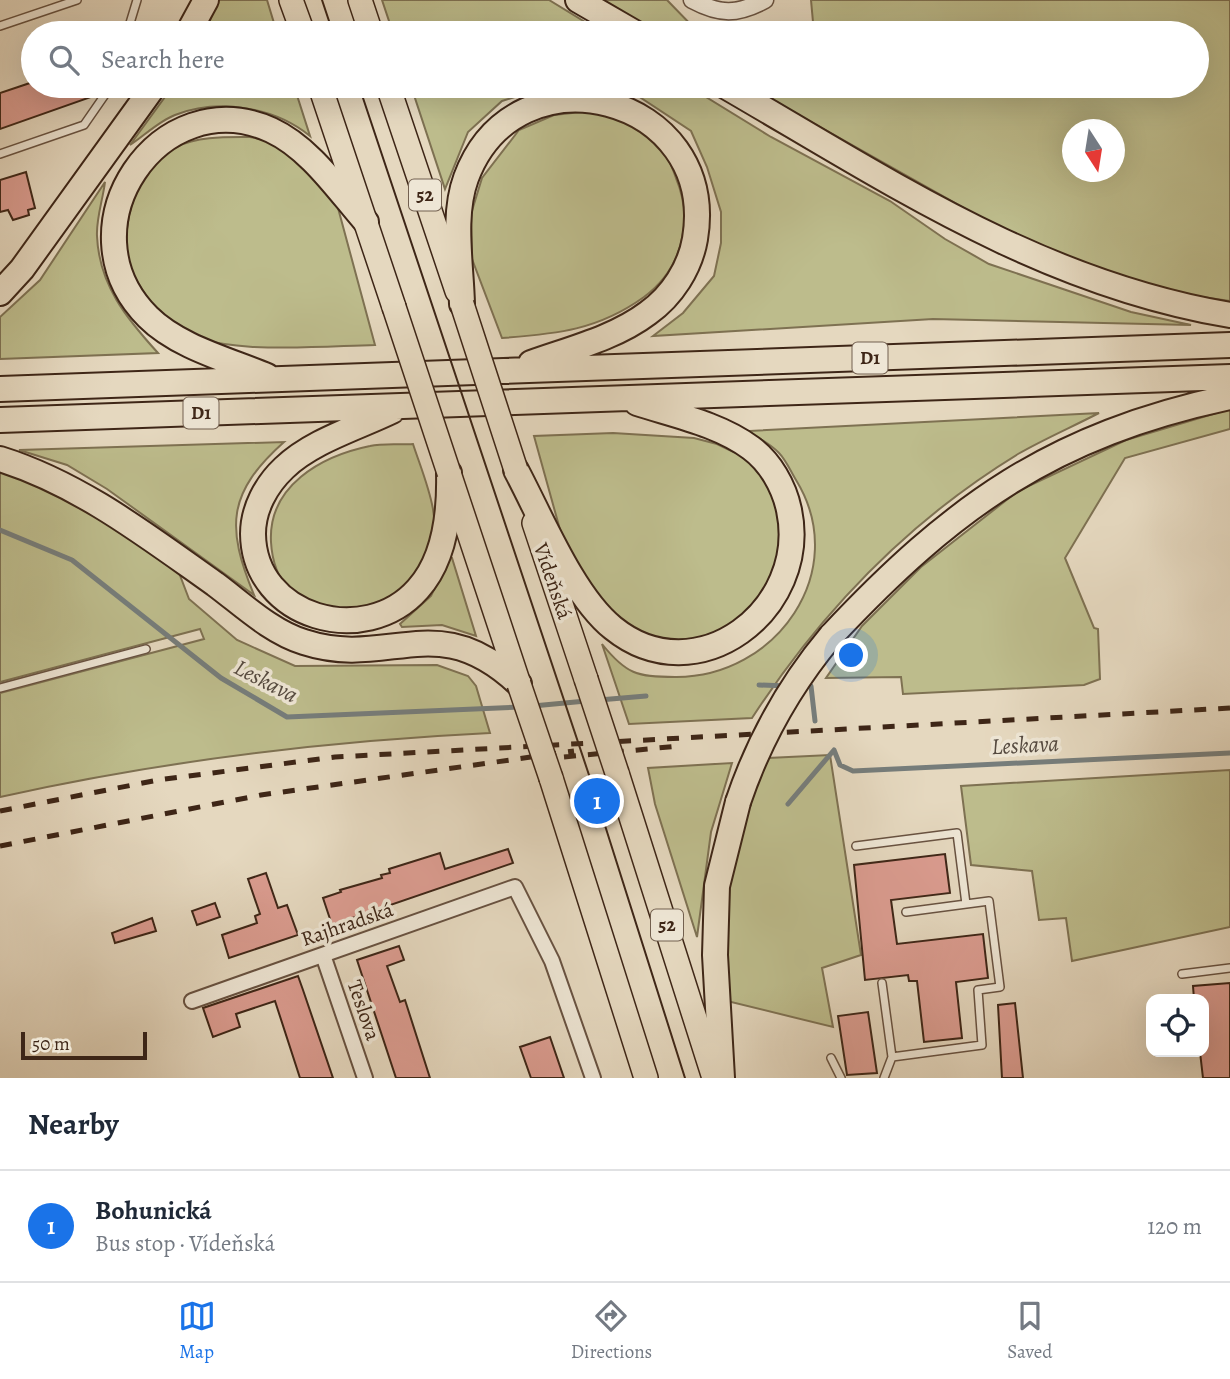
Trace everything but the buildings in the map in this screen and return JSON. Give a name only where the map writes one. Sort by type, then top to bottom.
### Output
[{"type":"highway","points":[[195,21],[206,0]]},
{"type":"highway","points":[[291,0],[299,21]]},
{"type":"highway","points":[[360,0],[367,21]]},
{"type":"highway","points":[[578,0],[614,21]]},
{"type":"highway","points":[[0,293],[22,269],[145,98]]},
{"type":"highway","points":[[324,98],[551,778],[646,1078]]},
{"type":"highway","name":"Vídeňská","points":[[392,98],[617,773],[714,1078]]},
{"type":"highway","points":[[746,98],[900,187],[1024,253],[1111,288],[1172,305],[1230,315]]},
{"type":"highway","points":[[461,304],[462,193],[474,160],[502,126],[527,110],[553,101],[601,100],[618,105],[649,121],[674,145],[690,176],[697,210],[694,244],[674,288],[664,300],[634,323],[510,371]]},
{"type":"highway","points":[[274,379],[175,337],[151,320],[136,303],[120,272],[114,245],[115,211],[130,176],[147,155],[179,133],[204,124],[244,122],[269,130],[294,144],[366,222]]},
{"type":"highway","name":"D1","points":[[0,389],[1230,345]]},
{"type":"highway","name":"D1","points":[[0,420],[1230,377]]},
{"type":"highway","points":[[722,1078],[715,955],[718,886],[738,802],[758,750],[783,702],[831,636],[902,563],[996,488],[1065,450],[1110,431],[1230,397]]},
{"type":"highway","points":[[516,470],[588,602],[612,628],[633,640],[664,650],[696,649],[736,635],[767,609],[787,573],[793,533],[783,491],[761,457],[739,440],[623,398]]},
{"type":"highway","points":[[402,407],[298,457],[268,487],[255,514],[253,543],[268,582],[288,603],[328,620],[370,618],[397,606],[419,587],[438,551],[448,513],[449,473]]},
{"type":"highway","points":[[0,459],[43,475],[94,502],[267,622],[302,642],[342,650],[423,642],[450,643],[493,662],[519,684]]},
{"type":"street","points":[[692,0],[726,13],[747,9],[765,0]]},
{"type":"street","name":"Rajhradská","points":[[192,1001],[515,887],[552,961],[593,1078]]},
{"type":"street","name":"Teslova","points":[[323,955],[365,1078]]},
{"type":"lane","points":[[0,26],[77,0]]},
{"type":"lane","points":[[131,21],[137,0]]},
{"type":"lane","points":[[0,154],[84,125],[103,98]]},
{"type":"lane","points":[[0,688],[146,649]]},
{"type":"lane","points":[[856,846],[957,833],[966,904]]},
{"type":"lane","points":[[892,1057],[982,1045],[978,990],[1000,987],[989,901],[906,912]]},
{"type":"lane","points":[[1182,974],[1230,968]]},
{"type":"lane","points":[[882,983],[892,1057],[884,1078]]},
{"type":"lane","points":[[831,1058],[841,1078]]},
{"type":"shaded area","points":[[218,0],[267,0],[273,21],[210,21]]},
{"type":"shaded area","points":[[382,0],[549,0],[583,21],[389,21]]},
{"type":"shaded area","points":[[596,0],[667,0],[687,21],[634,21]]},
{"type":"shaded area","points":[[811,0],[1230,0],[1230,301],[1161,291],[1035,248],[768,98],[1209,98],[1209,21],[813,21]]},
{"type":"shaded area","points":[[164,98],[298,98],[310,136],[296,126],[263,112],[246,108],[210,107],[175,115],[130,145]]},
{"type":"shaded area","points":[[415,98],[511,98],[502,101],[468,132],[445,189]]},
{"type":"shaded area","points":[[641,98],[708,98],[771,137],[890,201],[945,239],[989,264],[1131,312],[1191,325],[933,319],[653,336],[683,313],[714,276],[721,243],[721,212],[707,167],[691,131]]},
{"type":"shaded area","points":[[599,110],[643,133],[668,159],[681,194],[684,211],[684,227],[676,258],[657,286],[610,317],[559,332],[502,338],[472,259],[471,214],[482,178],[519,130],[554,115]]},
{"type":"shaded area","points":[[250,137],[276,142],[322,183],[338,208],[375,345],[269,348],[214,342],[190,336],[170,326],[140,287],[128,260],[126,238],[131,207],[144,179],[163,156],[185,143],[212,138]]},
{"type":"shaded area","points":[[105,182],[97,229],[103,270],[126,314],[158,353],[0,359],[0,317],[40,280]]},
{"type":"shaded area","points":[[1230,409],[1230,429],[1125,458],[1065,558],[1094,628],[1098,629],[1100,679],[1084,685],[903,694],[901,677],[826,678],[862,626],[921,567],[1018,491],[1126,440]]},
{"type":"shaded area","points":[[1099,413],[1018,454],[978,480],[905,539],[870,571],[807,641],[752,718],[629,724],[602,644],[618,662],[633,672],[675,677],[711,673],[744,659],[772,639],[794,613],[809,583],[815,549],[811,515],[782,456],[748,431]]},
{"type":"shaded area","points":[[613,433],[694,438],[717,444],[744,457],[759,471],[774,495],[788,542],[772,595],[716,637],[661,644],[617,624],[564,544],[534,436]]},
{"type":"shaded area","points":[[284,442],[251,478],[237,512],[239,550],[254,595],[107,489],[67,465],[19,450]]},
{"type":"shaded area","points":[[413,444],[431,499],[435,528],[430,555],[404,597],[333,615],[290,591],[276,568],[271,542],[272,522],[278,505],[288,490],[316,466],[333,457],[375,445]]},
{"type":"shaded area","points":[[0,466],[33,478],[176,565],[189,599],[237,640],[295,666],[437,665],[468,676],[476,686],[490,733],[367,741],[244,754],[122,773],[0,797],[0,693],[204,639],[200,629],[0,682]]},
{"type":"shaded area","points":[[449,558],[452,558],[476,636],[442,625],[402,627],[400,624],[431,596]]},
{"type":"shaded area","points":[[830,755],[861,955],[822,968],[833,1027],[727,1001],[728,850],[768,758]]},
{"type":"shaded area","points":[[732,763],[711,832],[697,937],[655,804],[648,768]]},
{"type":"shaded area","points":[[1230,770],[1230,927],[1072,961],[1066,918],[1039,920],[1032,871],[971,865],[961,786]]},
{"type":"waterway","name":"Leskava","points":[[0,530],[72,560],[221,678],[287,717],[520,707]]},
{"type":"waterway","name":"Leskava","points":[[759,685],[787,686]]},
{"type":"waterway","name":"Leskava","points":[[803,686],[811,686],[815,721]]},
{"type":"waterway","name":"Leskava","points":[[599,700],[646,696]]},
{"type":"waterway","name":"Leskava","points":[[533,706],[586,701]]},
{"type":"waterway","name":"Leskava","points":[[788,804],[834,750],[840,765],[853,771],[1230,753]]},
{"type":"tram line","points":[[322,0],[329,21]]},
{"type":"tram line","points":[[363,98],[589,775],[685,1078]]},
{"type":"railway","points":[[0,811],[158,780],[335,757],[1230,708]]},
{"type":"railway","points":[[564,757],[679,746]]},
{"type":"railway","points":[[0,846],[261,795],[574,751]]},
{"type":"place","name":"Bohunická","points":[[597,801]]}]
